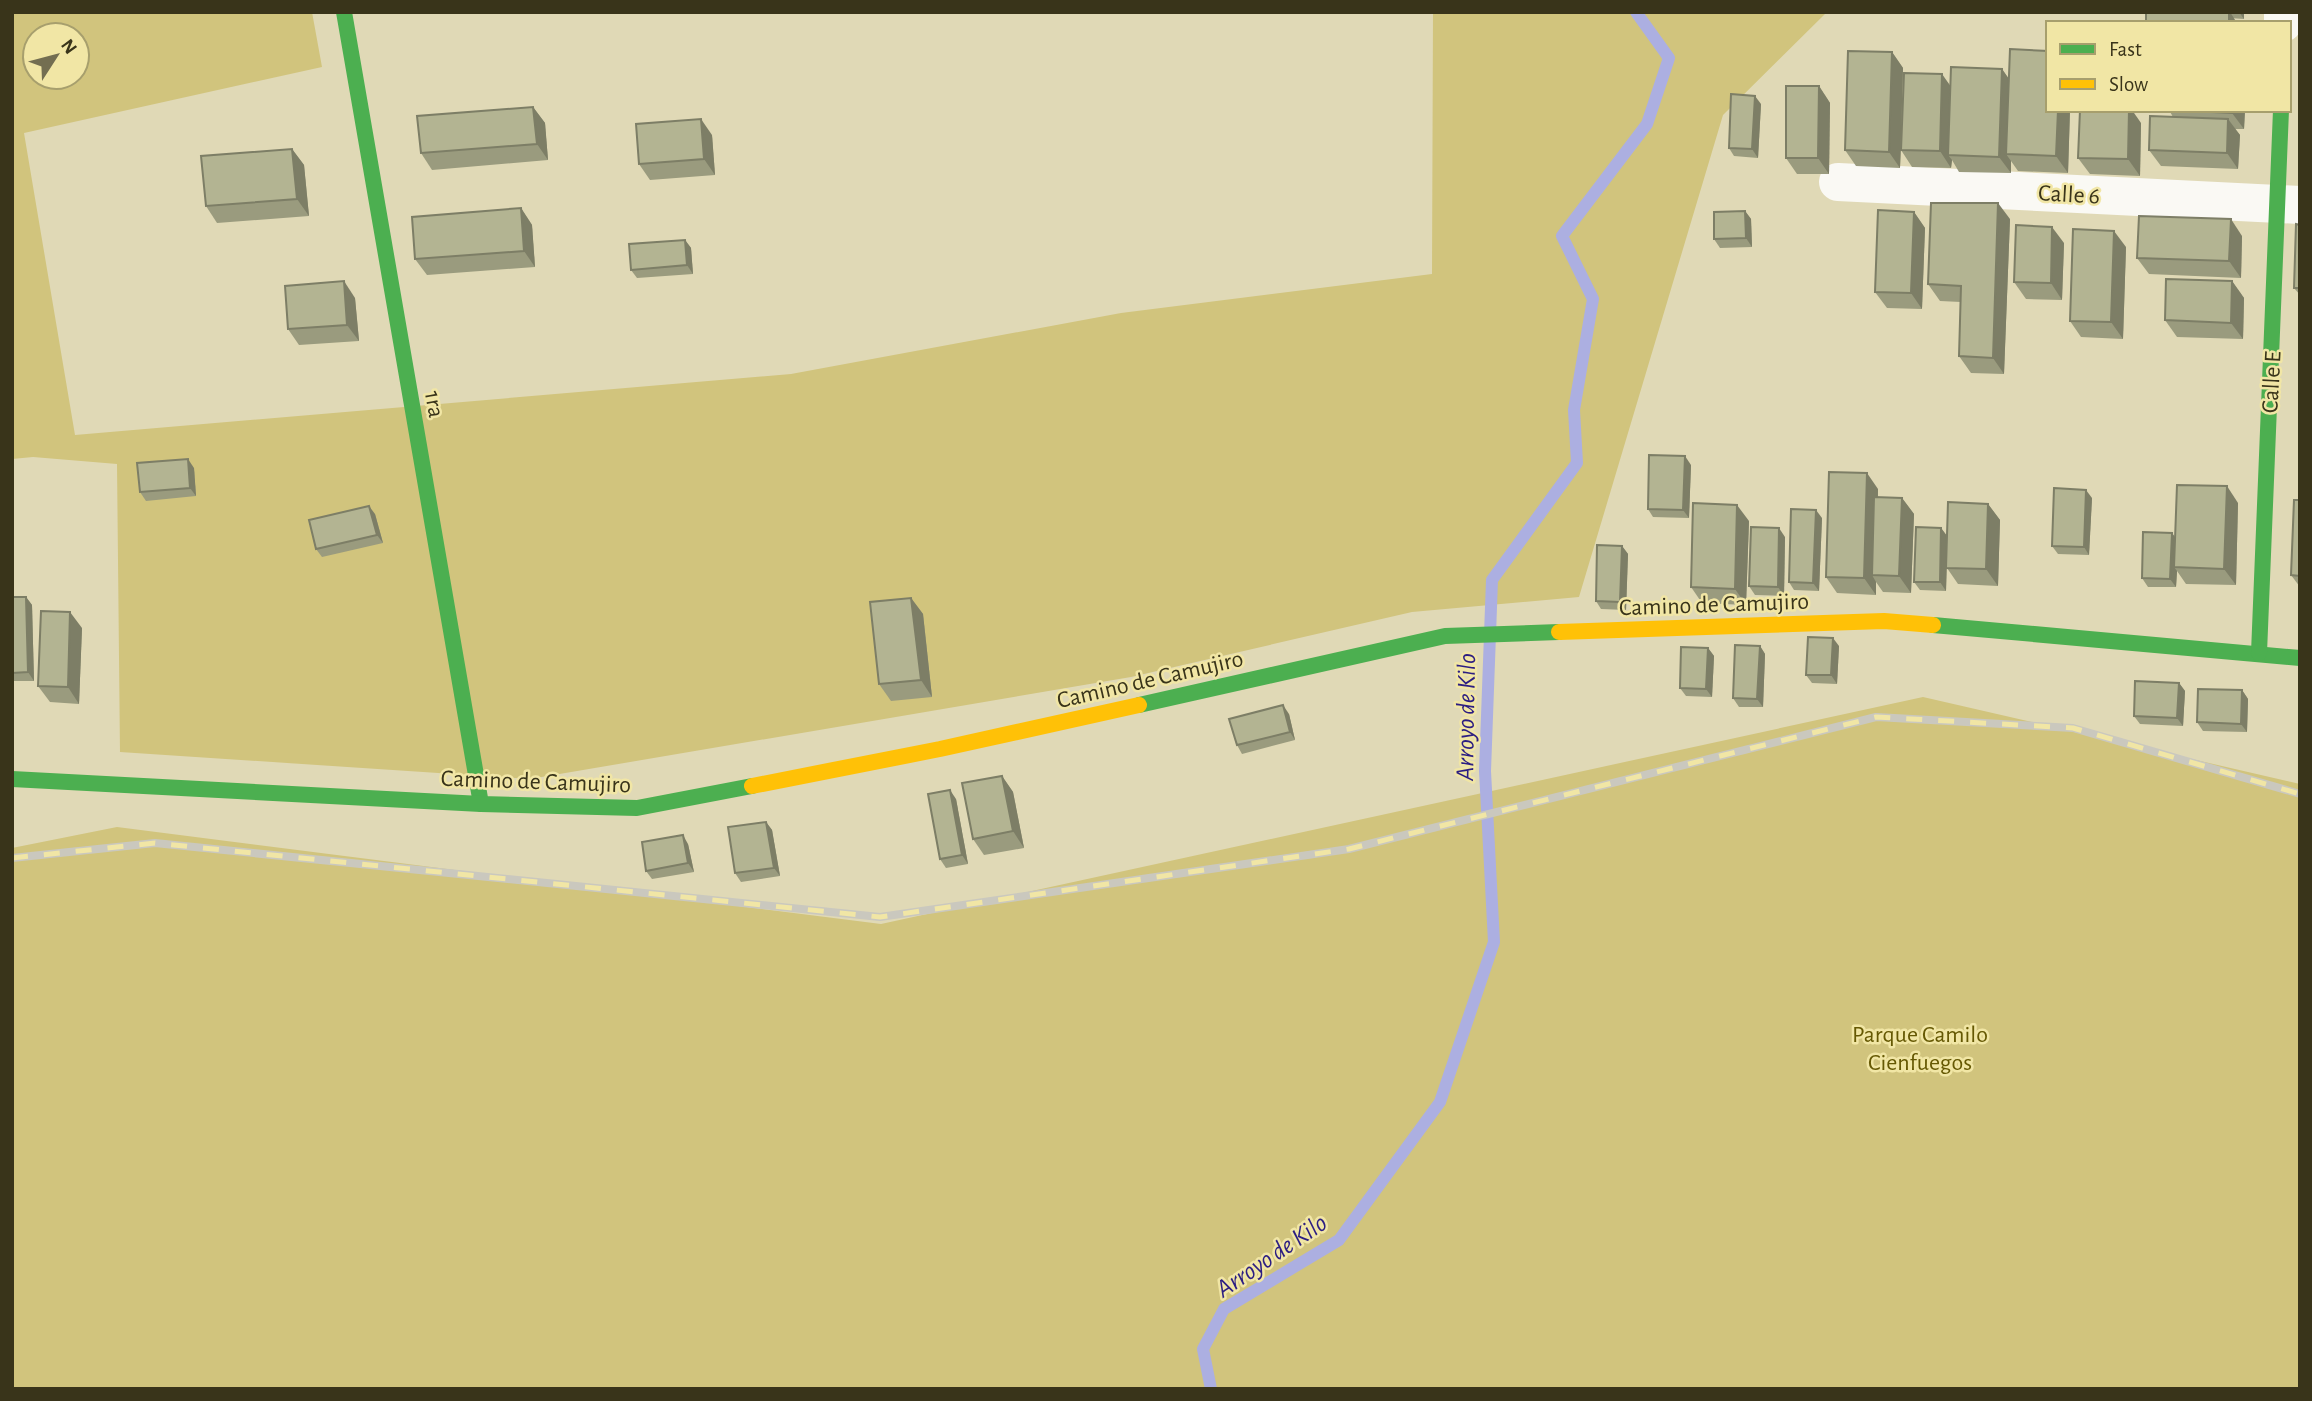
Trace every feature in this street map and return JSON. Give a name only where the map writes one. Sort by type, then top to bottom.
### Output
[{"type":"street","name":"1ra","points":[[344,12],[481,804]]},
{"type":"street","name":"Calle E","points":[[2259,653],[2289,205],[2281,112]]},
{"type":"street","name":"Calle 6","points":[[1838,182],[2289,205]]},
{"type":"street","name":"Camino de Camujiro","points":[[12,779],[481,804],[636,808],[940,749],[1445,636],[1884,621],[2300,658]]},
{"type":"green space","points":[[12,12],[312,12],[322,67],[24,133],[75,435],[791,374],[1121,313],[1432,274],[1433,12],[1827,12],[1723,115],[1579,597],[1412,612],[1131,677],[530,779],[120,752],[117,464],[33,457],[12,459]]},
{"type":"green space","name":"Parque Camilo Cienfuegos","points":[[1923,697],[2300,784],[2300,1389],[12,1389],[12,848],[117,827],[881,924]]},
{"type":"building","points":[[2146,12],[2229,12],[2229,21],[2146,21]]},
{"type":"building","points":[[2010,49],[2046,51],[2046,112],[2058,112],[2056,156],[2006,154]]},
{"type":"building","points":[[1848,51],[1892,52],[1889,152],[1845,150]]},
{"type":"building","points":[[1951,67],[2002,69],[1999,157],[1948,155]]},
{"type":"building","points":[[1904,73],[1942,74],[1940,151],[1901,150]]},
{"type":"building","points":[[1786,86],[1819,86],[1818,158],[1786,158]]},
{"type":"building","points":[[1731,94],[1755,96],[1752,149],[1729,148]]},
{"type":"building","points":[[533,107],[537,144],[421,153],[417,116]]},
{"type":"building","points":[[2080,112],[2129,112],[2128,159],[2078,158]]},
{"type":"building","points":[[2150,116],[2228,119],[2227,153],[2149,150]]},
{"type":"building","points":[[701,119],[704,159],[639,164],[636,124]]},
{"type":"building","points":[[292,149],[297,199],[206,206],[201,156]]},
{"type":"building","points":[[1931,203],[1998,203],[1993,358],[1959,356],[1961,286],[1928,284]]},
{"type":"building","points":[[521,208],[524,251],[415,259],[412,217]]},
{"type":"building","points":[[1878,210],[1914,212],[1911,293],[1875,292]]},
{"type":"building","points":[[1745,211],[1746,238],[1714,239],[1714,212]]},
{"type":"building","points":[[2139,216],[2231,219],[2229,261],[2137,258]]},
{"type":"building","points":[[2296,224],[2300,225],[2300,288],[2294,288]]},
{"type":"building","points":[[2016,225],[2052,227],[2051,283],[2014,282]]},
{"type":"building","points":[[2073,229],[2114,231],[2111,322],[2070,321]]},
{"type":"building","points":[[685,240],[687,265],[631,270],[629,244]]},
{"type":"building","points":[[2166,279],[2232,281],[2231,323],[2165,320]]},
{"type":"building","points":[[344,281],[347,325],[288,329],[285,286]]},
{"type":"building","points":[[1649,455],[1685,456],[1683,510],[1648,509]]},
{"type":"building","points":[[188,459],[190,488],[140,492],[137,463]]},
{"type":"building","points":[[1829,472],[1867,473],[1864,578],[1826,577]]},
{"type":"building","points":[[2177,485],[2227,486],[2224,569],[2174,567]]},
{"type":"building","points":[[2054,488],[2086,490],[2084,547],[2052,546]]},
{"type":"building","points":[[1874,497],[1902,498],[1899,576],[1872,575]]},
{"type":"building","points":[[2294,500],[2300,500],[2300,576],[2291,575]]},
{"type":"building","points":[[1948,502],[1988,504],[1986,569],[1946,568]]},
{"type":"building","points":[[1693,503],[1737,505],[1735,589],[1691,587]]},
{"type":"building","points":[[369,506],[377,535],[316,549],[309,520]]},
{"type":"building","points":[[1791,509],[1816,510],[1813,583],[1789,582]]},
{"type":"building","points":[[1751,527],[1779,528],[1778,587],[1749,586]]},
{"type":"building","points":[[1916,527],[1941,528],[1940,582],[1914,582]]},
{"type":"building","points":[[2143,532],[2172,533],[2170,579],[2142,578]]},
{"type":"building","points":[[1597,545],[1622,546],[1620,602],[1596,601]]},
{"type":"building","points":[[12,597],[26,597],[28,672],[12,673]]},
{"type":"building","points":[[911,598],[921,680],[879,684],[870,602]]},
{"type":"building","points":[[41,611],[70,612],[68,687],[38,686]]},
{"type":"building","points":[[1808,637],[1833,638],[1831,675],[1806,675]]},
{"type":"building","points":[[1735,645],[1760,646],[1757,699],[1733,698]]},
{"type":"building","points":[[1681,647],[1708,648],[1706,689],[1680,688]]},
{"type":"building","points":[[2135,681],[2179,683],[2177,718],[2134,716]]},
{"type":"building","points":[[2198,689],[2242,690],[2241,724],[2197,722]]},
{"type":"building","points":[[1283,705],[1290,732],[1237,745],[1229,719]]},
{"type":"building","points":[[1002,776],[1013,831],[973,839],[962,783]]},
{"type":"building","points":[[950,790],[962,855],[940,859],[928,794]]},
{"type":"building","points":[[766,822],[774,868],[735,873],[728,827]]},
{"type":"building","points":[[683,835],[688,863],[646,871],[642,842]]},
{"type":"waterway","name":"Arroyo de Kilo","points":[[1211,1389],[1203,1349],[1224,1309],[1339,1240],[1440,1102],[1494,942],[1485,771],[1492,580],[1577,463],[1574,410],[1593,299],[1562,236],[1647,124],[1669,58],[1636,12]]},
{"type":"railway","points":[[12,858],[155,843],[880,917],[1349,849],[1876,717],[2073,728],[2300,794]]},
{"type":"traffic: fast","points":[[344,12],[481,804]]},
{"type":"traffic: fast","points":[[2259,653],[2281,112]]},
{"type":"traffic: fast","points":[[1933,625],[2300,658]]},
{"type":"traffic: fast","points":[[1139,705],[1445,636],[1559,632]]},
{"type":"traffic: fast","points":[[12,779],[481,804],[637,808],[752,786]]},
{"type":"traffic: slow","points":[[1559,632],[1884,621],[1933,625]]},
{"type":"traffic: slow","points":[[752,786],[940,749],[1139,705]]}]
